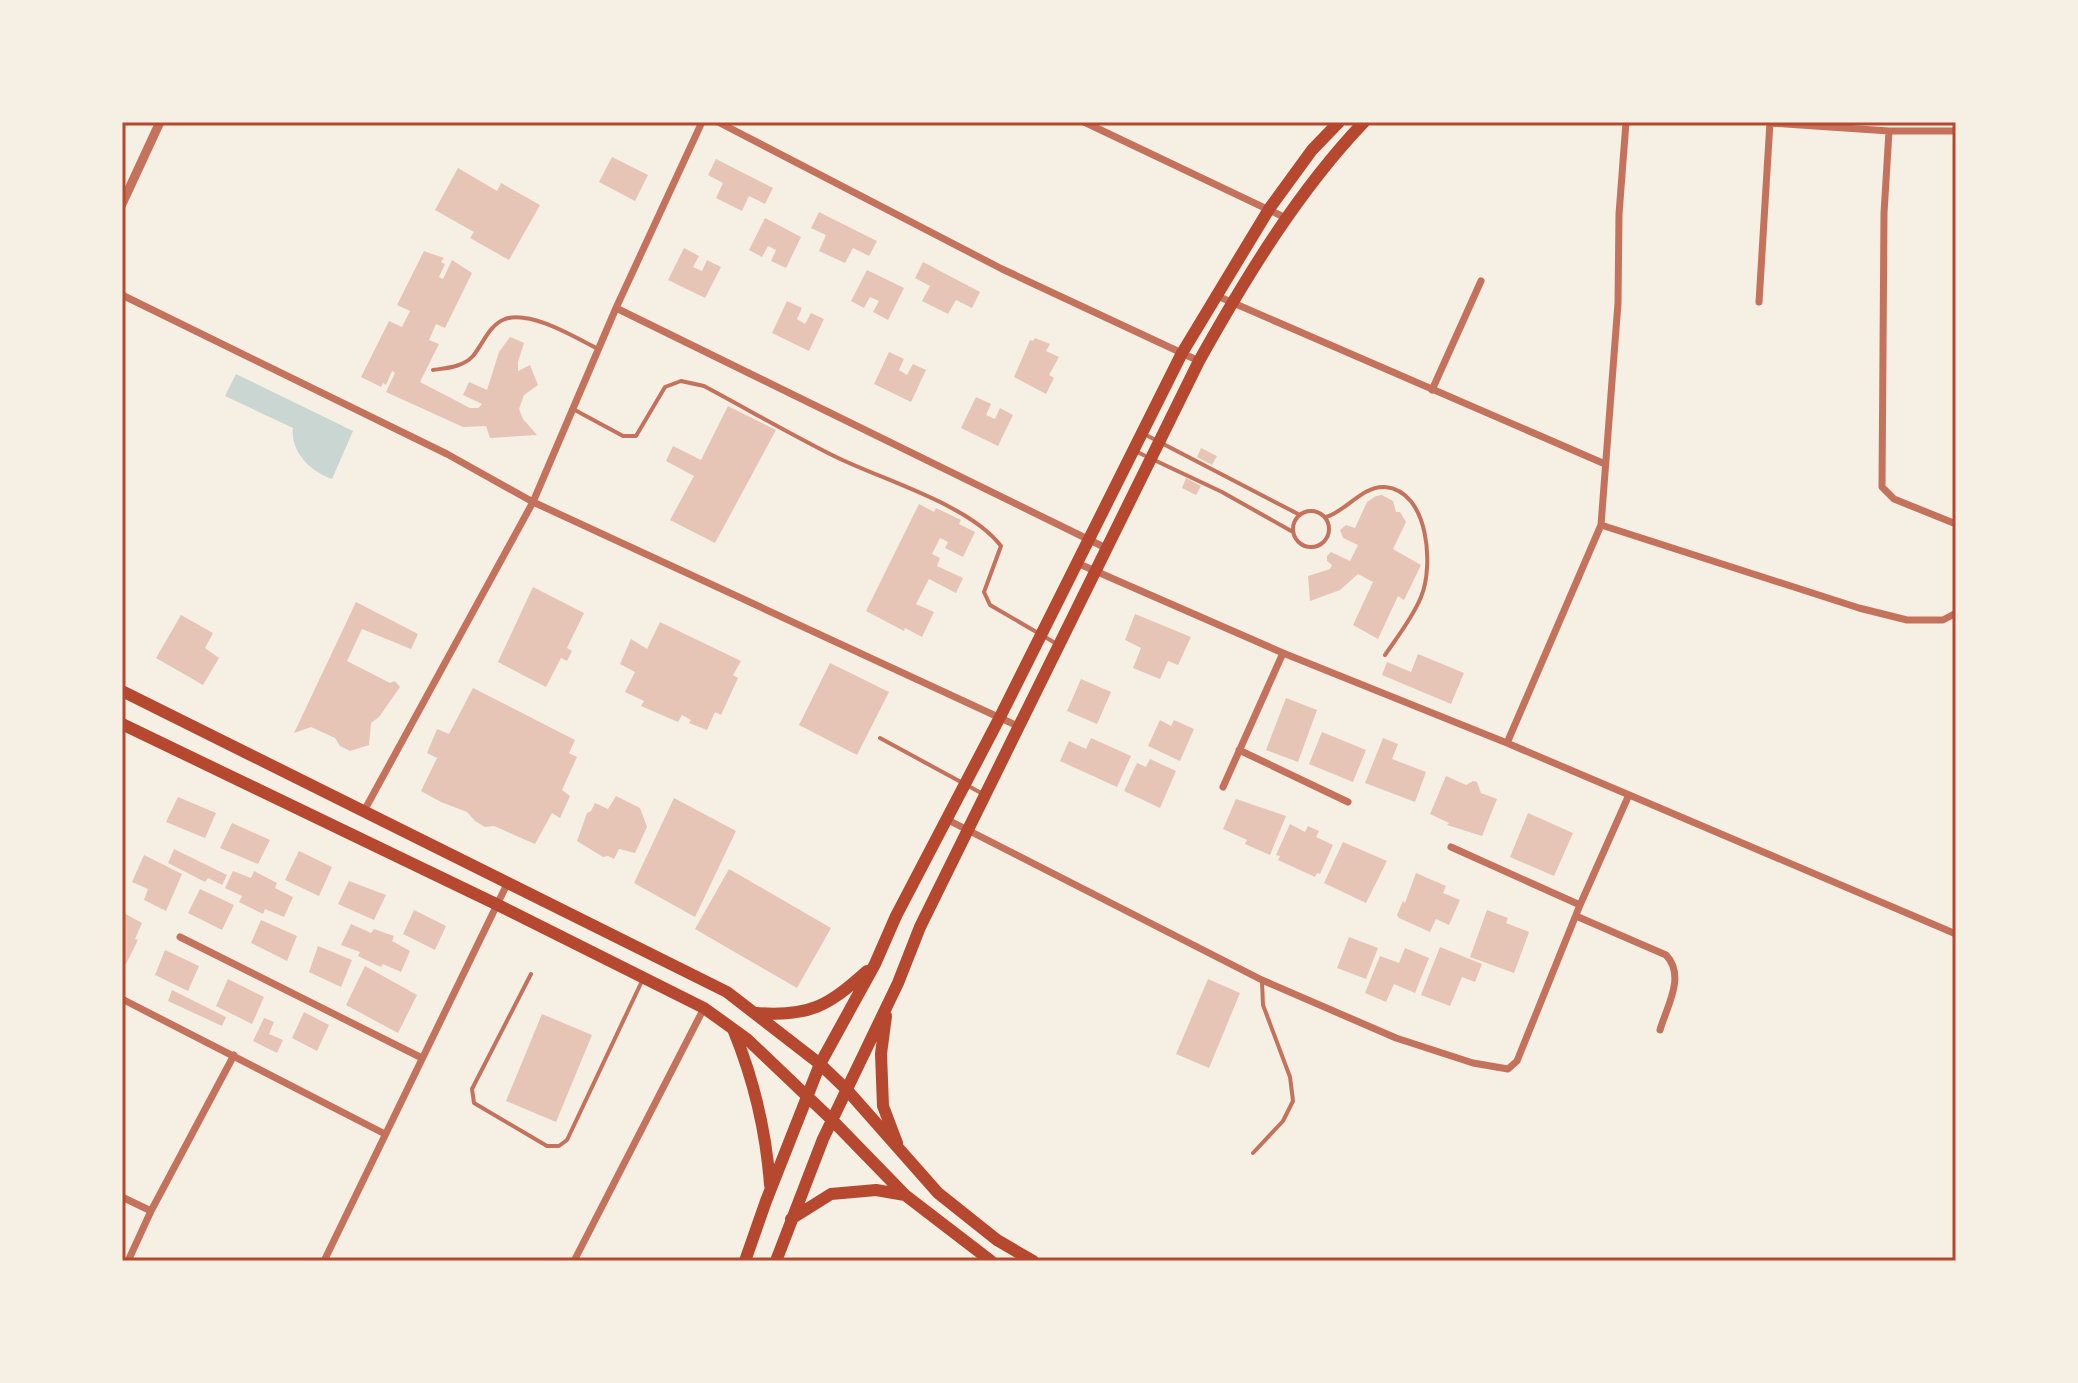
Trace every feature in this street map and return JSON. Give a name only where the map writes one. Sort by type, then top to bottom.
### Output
[{"type":"main road","points":[[745,1261],[820,1064],[875,964],[1182,353],[1269,209],[1312,150],[1339,122]]},
{"type":"main road","points":[[776,1261],[823,1139],[887,1005],[920,927],[1199,361],[1232,302],[1331,156],[1364,122]]},
{"type":"main road","points":[[122,691],[727,992],[820,1064],[938,1193],[997,1240],[1033,1261]]},
{"type":"main road","points":[[122,724],[704,1008],[747,1039],[905,1195],[991,1261]]},
{"type":"main road","points":[[756,1013],[787,1015],[810,1010],[838,997],[875,964]]},
{"type":"main road","points":[[887,1005],[881,1054],[883,1106],[899,1149]]},
{"type":"main road","points":[[733,1029],[749,1067],[766,1137],[770,1191]]},
{"type":"main road","points":[[791,1219],[831,1194],[876,1190],[905,1195]]},
{"type":"street","points":[[122,204],[160,122]]},
{"type":"street","points":[[364,811],[533,502],[616,308],[702,122]]},
{"type":"street","points":[[718,122],[736,126],[1002,269],[1199,361]]},
{"type":"street","points":[[1084,122],[1288,219]]},
{"type":"street","points":[[1102,131],[1106,122]]},
{"type":"street","points":[[1507,743],[1601,525],[1618,303],[1619,214],[1626,122]]},
{"type":"street","points":[[1759,302],[1770,122],[1789,126],[1889,131],[1956,131]]},
{"type":"street","points":[[1889,131],[1884,213],[1882,487],[1894,499],[1956,524]]},
{"type":"street","points":[[1432,390],[1481,281]]},
{"type":"street","points":[[122,295],[447,454],[533,502],[1020,727]]},
{"type":"street","points":[[1215,295],[1605,464]]},
{"type":"street","points":[[616,308],[1108,549]]},
{"type":"street","points":[[1601,525],[1907,620],[1943,620],[1956,613]]},
{"type":"street","points":[[1077,563],[1283,653],[1507,743],[1956,934]]},
{"type":"street","points":[[1223,787],[1283,653]]},
{"type":"street","points":[[1239,750],[1348,802]]},
{"type":"street","points":[[946,819],[1262,980],[1396,1038],[1473,1063],[1508,1069],[1517,1061],[1628,797]]},
{"type":"street","points":[[1451,847],[1580,905]]},
{"type":"street","points":[[324,1261],[508,882]]},
{"type":"street","points":[[1576,916],[1666,955],[1672,961],[1677,975],[1660,1030]]},
{"type":"street","points":[[180,937],[422,1058]]},
{"type":"street","points":[[122,999],[385,1134]]},
{"type":"street","points":[[574,1261],[704,1008]]},
{"type":"street","points":[[128,1261],[151,1211],[234,1055]]},
{"type":"street","points":[[122,1197],[151,1211]]},
{"type":"lane","points":[[433,370],[458,366],[472,357],[481,342],[503,320],[516,318],[554,327],[598,349]]},
{"type":"lane","points":[[573,409],[623,436],[636,436],[665,387],[681,381],[704,386],[835,457],[944,505],[992,535],[1001,546],[984,592],[990,605],[1060,646]]},
{"type":"lane","points":[[1142,433],[1300,515]]},
{"type":"lane","points":[[1133,450],[1222,492],[1293,532],[1304,545],[1321,544],[1330,529],[1326,517]]},
{"type":"lane","points":[[1293,532],[1294,522],[1310,510],[1326,517],[1338,514],[1368,491],[1385,487],[1403,495],[1417,511],[1426,536],[1428,568],[1422,596],[1385,655]]},
{"type":"lane","points":[[880,738],[986,795]]},
{"type":"lane","points":[[531,974],[472,1089],[472,1096],[474,1103],[547,1146],[559,1146],[567,1140],[643,978]]},
{"type":"lane","points":[[1253,1153],[1283,1121],[1293,1101],[1290,1077],[1263,1005],[1262,980]]},
{"type":"shaded area","points":[[236,374],[353,431],[332,479],[310,466],[298,453],[293,428],[225,396]]},
{"type":"building","points":[[612,157],[648,175],[635,201],[599,182]]},
{"type":"building","points":[[716,159],[773,188],[765,204],[749,196],[742,211],[716,198],[723,183],[708,175]]},
{"type":"building","points":[[458,168],[497,191],[501,183],[540,205],[509,260],[470,238],[474,232],[435,210]]},
{"type":"building","points":[[819,212],[877,241],[869,256],[853,248],[845,263],[819,251],[826,235],[811,228]]},
{"type":"building","points":[[765,218],[801,237],[786,268],[771,261],[776,250],[768,246],[762,257],[749,250]]},
{"type":"building","points":[[684,248],[699,256],[693,267],[702,271],[707,260],[721,267],[705,298],[668,280]]},
{"type":"building","points":[[424,251],[444,258],[441,262],[445,264],[439,277],[443,279],[452,260],[472,273],[445,328],[436,324],[429,340],[439,344],[420,382],[470,408],[478,408],[482,404],[463,395],[469,382],[487,390],[499,352],[510,337],[524,343],[518,371],[530,365],[538,385],[524,395],[519,409],[523,419],[537,435],[490,438],[486,426],[463,427],[386,392],[395,373],[392,371],[386,385],[383,383],[381,387],[361,377],[389,321],[402,327],[410,311],[397,305]]},
{"type":"building","points":[[923,262],[980,292],[972,308],[956,300],[948,314],[922,301],[930,286],[915,278]]},
{"type":"building","points":[[867,270],[904,288],[888,320],[873,312],[879,301],[870,297],[864,308],[851,301]]},
{"type":"building","points":[[787,301],[802,308],[797,319],[805,324],[811,313],[824,319],[809,351],[772,333]]},
{"type":"building","points":[[1035,338],[1050,344],[1046,351],[1059,357],[1049,375],[1054,378],[1046,394],[1014,377],[1030,340]]},
{"type":"building","points":[[889,352],[904,359],[899,370],[907,375],[913,364],[926,370],[911,402],[874,384]]},
{"type":"building","points":[[976,397],[991,404],[986,415],[995,419],[1000,408],[1013,415],[998,446],[961,428]]},
{"type":"building","points":[[728,406],[776,430],[715,543],[670,520],[694,476],[666,461],[673,446],[701,460]]},
{"type":"building","points":[[1201,448],[1217,456],[1212,465],[1197,457]]},
{"type":"building","points":[[1186,478],[1201,486],[1196,495],[1182,488]]},
{"type":"building","points":[[1382,495],[1393,501],[1396,512],[1400,512],[1406,522],[1393,549],[1421,565],[1404,600],[1398,596],[1378,639],[1353,625],[1373,582],[1358,574],[1340,590],[1310,601],[1308,576],[1330,569],[1332,565],[1327,561],[1327,556],[1331,552],[1350,561],[1358,545],[1343,538],[1340,530],[1346,525],[1355,528],[1367,502]]},
{"type":"building","points":[[919,504],[961,520],[959,524],[975,532],[963,557],[945,548],[948,542],[940,538],[932,554],[940,558],[937,566],[963,578],[956,593],[929,579],[916,604],[934,612],[922,637],[866,611]]},
{"type":"building","points":[[533,587],[584,613],[567,648],[572,651],[567,661],[561,658],[546,687],[498,662]]},
{"type":"building","points":[[356,602],[418,634],[411,649],[362,629],[347,661],[390,683],[395,681],[400,687],[379,717],[371,723],[369,745],[350,751],[340,746],[335,738],[311,727],[294,733]]},
{"type":"building","points":[[1135,614],[1191,637],[1178,665],[1168,661],[1160,679],[1133,668],[1141,648],[1125,640]]},
{"type":"building","points":[[181,615],[213,633],[205,648],[219,658],[203,685],[156,658]]},
{"type":"building","points":[[660,622],[741,661],[733,675],[738,678],[721,715],[715,712],[707,730],[689,723],[691,720],[682,715],[678,722],[641,706],[644,701],[625,692],[635,672],[620,664],[631,639],[647,649]]},
{"type":"building","points":[[1418,654],[1464,673],[1451,704],[1382,675],[1387,662],[1411,672]]},
{"type":"building","points":[[830,663],[889,692],[857,755],[799,725]]},
{"type":"building","points":[[1081,679],[1111,692],[1097,724],[1067,711]]},
{"type":"building","points":[[473,688],[575,740],[569,753],[577,757],[562,790],[570,796],[560,818],[552,813],[535,844],[494,826],[485,827],[467,812],[421,791],[437,758],[427,753],[437,729],[449,734]]},
{"type":"building","points":[[1286,698],[1317,710],[1298,762],[1266,750]]},
{"type":"building","points":[[1160,720],[1171,726],[1174,720],[1194,729],[1180,761],[1148,746]]},
{"type":"building","points":[[1322,732],[1366,750],[1353,782],[1309,764]]},
{"type":"building","points":[[1091,738],[1131,756],[1117,787],[1060,761],[1069,741],[1086,749]]},
{"type":"building","points":[[1383,738],[1398,744],[1392,759],[1426,772],[1415,802],[1365,783]]},
{"type":"building","points":[[1150,759],[1176,771],[1160,808],[1124,791],[1137,763],[1146,767]]},
{"type":"building","points":[[1446,776],[1466,785],[1477,782],[1481,793],[1497,799],[1482,836],[1447,825],[1449,823],[1430,814]]},
{"type":"building","points":[[616,796],[640,808],[647,827],[635,853],[619,849],[614,859],[603,857],[577,841],[587,813],[595,803],[608,809]]},
{"type":"building","points":[[178,797],[216,813],[205,838],[166,822]]},
{"type":"building","points":[[674,798],[736,831],[695,917],[634,883]]},
{"type":"building","points":[[1236,799],[1286,816],[1270,855],[1245,844],[1247,840],[1223,829]]},
{"type":"building","points":[[1528,813],[1573,833],[1554,876],[1510,857]]},
{"type":"building","points":[[232,823],[270,840],[258,864],[220,848]]},
{"type":"building","points":[[1290,824],[1305,832],[1308,826],[1319,831],[1316,837],[1333,845],[1320,874],[1317,873],[1315,877],[1278,860],[1280,856],[1276,855]]},
{"type":"building","points":[[1343,842],[1387,861],[1366,903],[1324,883]]},
{"type":"building","points":[[174,849],[227,875],[222,885],[208,878],[205,882],[168,863]]},
{"type":"building","points":[[299,851],[332,867],[319,896],[285,880]]},
{"type":"building","points":[[144,855],[182,874],[166,911],[144,900],[148,889],[132,882]]},
{"type":"building","points":[[729,869],[831,928],[797,988],[695,929]]},
{"type":"building","points":[[233,871],[251,878],[254,871],[277,883],[275,888],[293,897],[284,917],[265,909],[263,914],[239,902],[242,896],[225,888]]},
{"type":"building","points":[[1416,873],[1446,886],[1443,893],[1460,900],[1449,925],[1436,919],[1430,932],[1397,915]]},
{"type":"building","points":[[349,881],[386,895],[374,920],[338,904]]},
{"type":"building","points":[[200,889],[234,905],[222,930],[188,913]]},
{"type":"building","points":[[414,910],[446,926],[435,950],[403,934]]},
{"type":"building","points":[[1487,910],[1508,918],[1506,923],[1529,932],[1514,973],[1470,957]]},
{"type":"building","points":[[122,912],[142,923],[135,939],[138,940],[126,964],[122,962]]},
{"type":"building","points":[[261,920],[297,936],[287,961],[251,943]]},
{"type":"building","points":[[351,924],[371,933],[374,929],[394,936],[392,941],[410,951],[401,972],[383,964],[381,967],[358,956],[360,952],[341,945]]},
{"type":"building","points":[[1349,937],[1378,948],[1366,979],[1337,968]]},
{"type":"building","points":[[318,946],[352,960],[341,987],[309,972]]},
{"type":"building","points":[[1440,947],[1482,964],[1475,982],[1462,977],[1450,1006],[1421,995]]},
{"type":"building","points":[[1405,948],[1429,958],[1415,993],[1394,984],[1386,1002],[1365,993],[1380,956],[1399,963]]},
{"type":"building","points":[[165,950],[199,966],[188,991],[155,975]]},
{"type":"building","points":[[365,966],[417,995],[398,1033],[346,1005]]},
{"type":"building","points":[[228,979],[264,997],[252,1024],[216,1006]]},
{"type":"building","points":[[1208,979],[1240,993],[1209,1068],[1176,1054]]},
{"type":"building","points":[[172,990],[226,1017],[222,1026],[168,1001]]},
{"type":"building","points":[[304,1012],[329,1025],[317,1051],[292,1038]]},
{"type":"building","points":[[542,1014],[592,1035],[556,1122],[506,1101]]},
{"type":"building","points":[[264,1018],[274,1022],[269,1034],[283,1040],[277,1053],[253,1041]]}]
